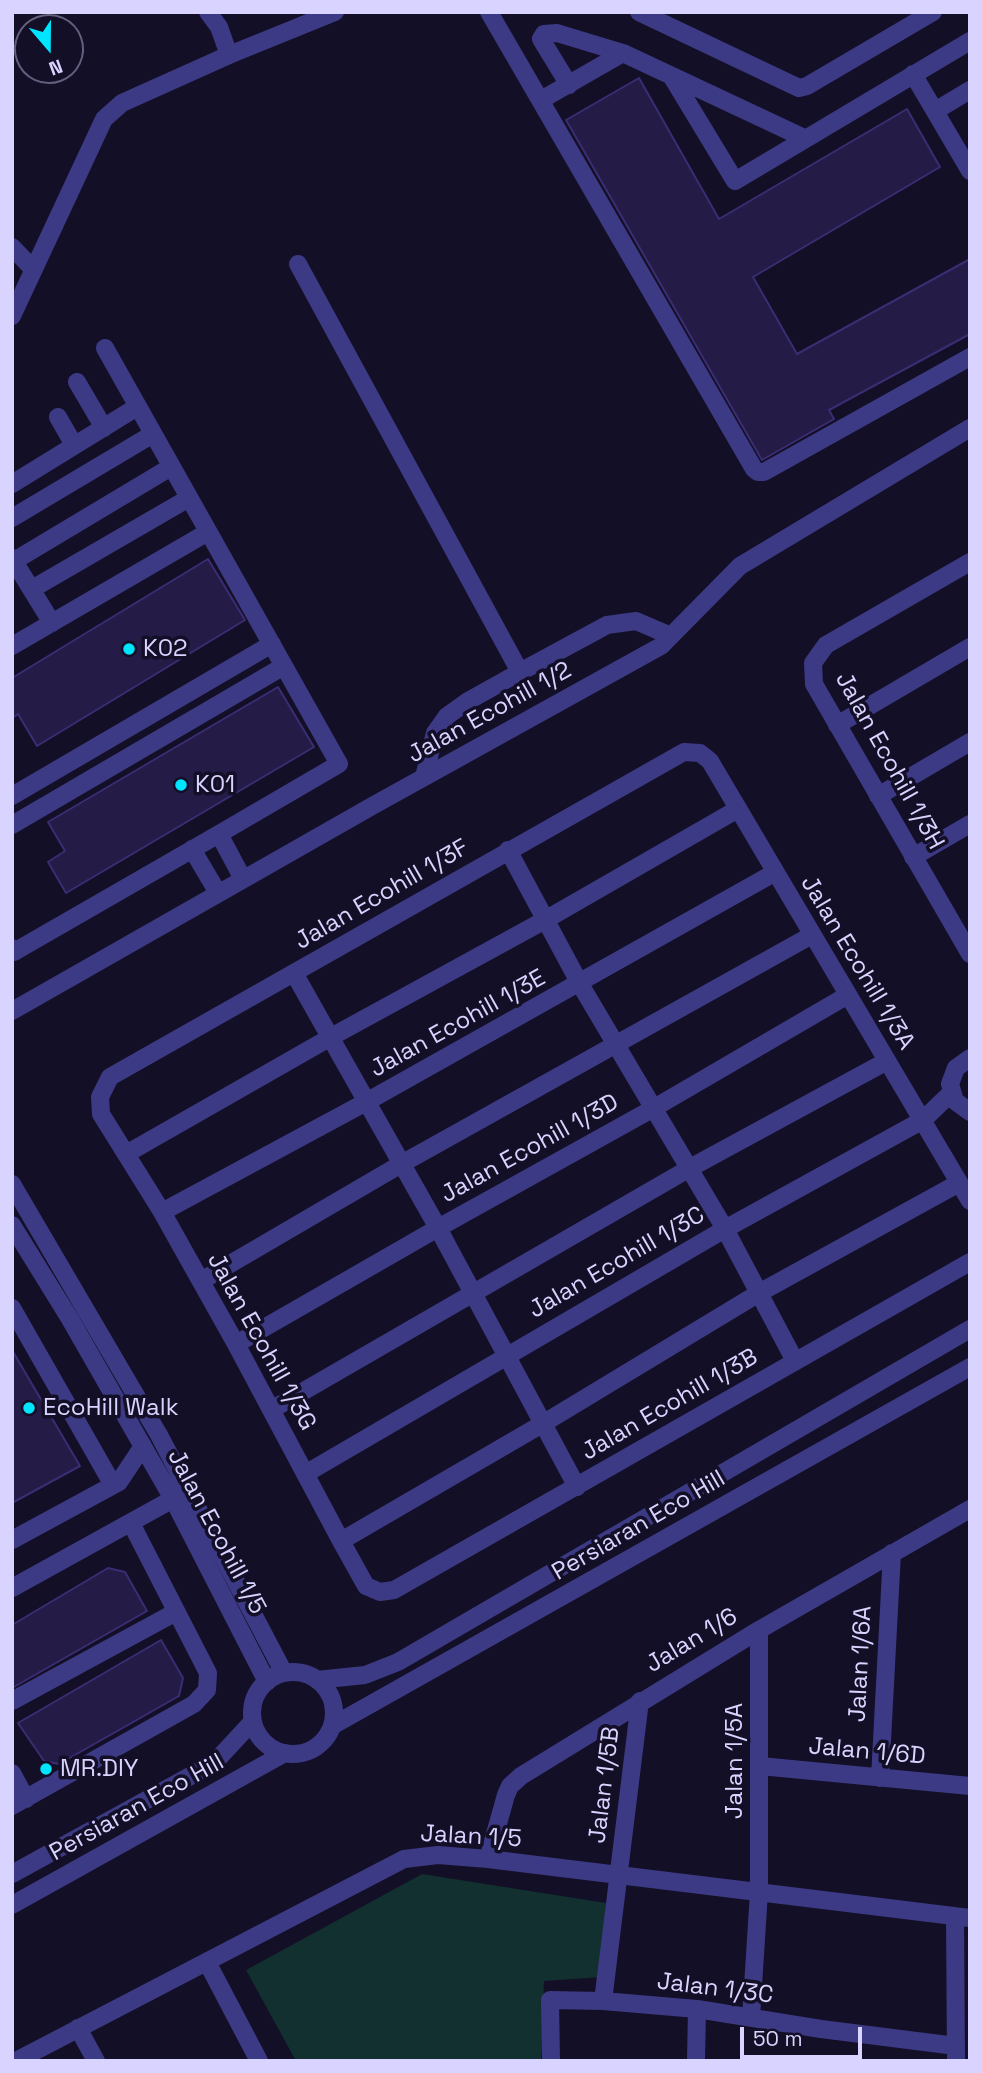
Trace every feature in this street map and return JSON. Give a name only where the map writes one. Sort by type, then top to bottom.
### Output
[{"type":"street","points":[[208,12],[219,27],[229,55]]},
{"type":"street","points":[[12,316],[104,119],[122,103],[229,55],[335,12]]},
{"type":"street","points":[[489,12],[758,472],[764,472],[970,357]]},
{"type":"street","points":[[639,12],[799,88],[807,86],[933,12]]},
{"type":"street","points":[[569,85],[541,39],[544,34],[557,33],[623,53],[804,138]]},
{"type":"street","points":[[672,77],[735,181],[970,41]]},
{"type":"street","points":[[541,100],[623,53]]},
{"type":"street","points":[[913,74],[970,171]]},
{"type":"street","points":[[935,111],[969,91]]},
{"type":"street","points":[[12,247],[33,269]]},
{"type":"street","points":[[298,264],[520,672]]},
{"type":"street","points":[[12,948],[14,952],[339,764],[105,348]]},
{"type":"street","points":[[77,382],[103,428]]},
{"type":"street","points":[[12,484],[137,407]]},
{"type":"street","points":[[58,416],[74,445]]},
{"type":"street","name":"Jalan Ecohill 1/2","points":[[12,1011],[661,646],[740,566],[970,428]]},
{"type":"street","points":[[12,519],[153,434]]},
{"type":"street","points":[[52,623],[13,559],[171,467]]},
{"type":"street","points":[[32,589],[188,498]]},
{"type":"street","points":[[12,646],[208,532]]},
{"type":"street","name":"Jalan Ecohill 1/3H","points":[[970,562],[826,645],[813,663],[814,684],[913,857],[962,923],[970,954]]},
{"type":"street","points":[[425,777],[435,733],[447,716],[468,701],[607,625],[636,621],[671,636]]},
{"type":"street","points":[[12,796],[272,644]]},
{"type":"street","points":[[837,725],[970,647]]},
{"type":"street","points":[[12,825],[284,666]]},
{"type":"street","points":[[878,796],[970,742]]},
{"type":"street","name":"Jalan Ecohill 1/3F","points":[[100,1097],[110,1077],[684,752],[700,753]]},
{"type":"street","name":"Jalan Ecohill 1/3A","points":[[700,753],[710,761],[970,1201]]},
{"type":"street","points":[[126,1154],[738,809]]},
{"type":"street","points":[[913,857],[970,824]]},
{"type":"street","points":[[219,834],[243,879]]},
{"type":"street","points":[[192,849],[218,894]]},
{"type":"street","points":[[508,850],[580,984],[725,1229],[795,1360]]},
{"type":"street","name":"Jalan Ecohill 1/3E","points":[[162,1213],[580,984],[774,873]]},
{"type":"street","points":[[201,1281],[403,1163],[811,935]]},
{"type":"street","points":[[294,973],[439,1227],[577,1487]]},
{"type":"street","name":"Jalan Ecohill 1/3D","points":[[236,1344],[848,995]]},
{"type":"street","points":[[970,1058],[956,1068],[950,1084],[951,1093],[962,1108],[970,1112]]},
{"type":"street","points":[[271,1409],[690,1168],[887,1061]]},
{"type":"street","name":"Jalan Ecohill 1/3C","points":[[305,1474],[506,1354],[923,1120],[951,1093]]},
{"type":"street","name":"Jalan Ecohill 1/3G","points":[[100,1097],[101,1114],[201,1281],[366,1586],[380,1592],[394,1590]]},
{"type":"street","points":[[341,1541],[759,1293],[959,1183]]},
{"type":"street","points":[[12,1184],[159,1435],[284,1673]]},
{"type":"street","name":"Jalan Ecohill 1/5","points":[[14,1231],[173,1499],[267,1682]]},
{"type":"street","name":"Jalan Ecohill 1/3B","points":[[394,1590],[970,1262]]},
{"type":"street","points":[[12,1308],[113,1485]]},
{"type":"street","points":[[317,1680],[365,1675],[398,1662],[970,1329]]},
{"type":"street","name":"Persiaran Eco Hill","points":[[12,1905],[285,1753],[308,1751],[318,1745],[332,1726],[970,1367]]},
{"type":"street","points":[[12,1540],[119,1482],[143,1446]]},
{"type":"street","points":[[12,1588],[173,1499]]},
{"type":"street","name":"Jalan 1/6","points":[[488,1858],[510,1786],[640,1701],[970,1509]]},
{"type":"street","points":[[12,1773],[19,1803],[194,1704],[207,1690],[208,1673],[131,1522]]},
{"type":"street","name":"Jalan 1/6A","points":[[880,1778],[892,1553]]},
{"type":"street","points":[[12,1701],[176,1612]]},
{"type":"street","name":"Jalan 1/5A","points":[[751,2017],[759,1892],[759,1630]]},
{"type":"street","points":[[267,1682],[284,1673],[307,1674],[317,1680],[332,1701],[332,1726]]},
{"type":"street","name":"Persiaran Eco Hill","points":[[12,1874],[214,1763],[253,1721],[256,1696],[267,1682]]},
{"type":"street","name":"Jalan 1/5B","points":[[603,2001],[640,1701]]},
{"type":"street","points":[[253,1721],[264,1742],[285,1753]]},
{"type":"street","name":"Jalan 1/6D","points":[[760,1766],[970,1786]]},
{"type":"street","name":"Jalan 1/5","points":[[16,2061],[404,1859],[438,1855],[488,1858],[962,1917]]},
{"type":"street","points":[[956,2053],[963,1957],[962,1917]]},
{"type":"street","points":[[207,1962],[260,2061]]},
{"type":"street","name":"Jalan 1/3C","points":[[551,2061],[550,2000],[603,2001],[697,2009],[956,2053]]},
{"type":"street","points":[[696,2061],[697,2009]]},
{"type":"street","points":[[78,2028],[96,2061]]},
{"type":"green space","points":[[422,1874],[606,1903],[601,1977],[544,1981],[541,2061],[296,2061],[246,1970]]},
{"type":"building","points":[[639,78],[719,219],[907,109],[940,167],[753,277],[797,354],[970,259],[970,334],[829,410],[834,419],[762,460],[566,120]]},
{"type":"building","name":"K02","points":[[208,559],[245,620],[37,746],[18,714],[12,718],[12,678]]},
{"type":"building","name":"K01","points":[[278,687],[314,747],[66,893],[48,862],[65,851],[48,822]]},
{"type":"building","name":"EcoHill Walk","points":[[12,1350],[80,1466],[12,1503]]},
{"type":"building","points":[[108,1568],[125,1572],[147,1611],[12,1688],[12,1625]]},
{"type":"building","points":[[161,1640],[183,1678],[179,1696],[59,1764],[44,1761],[18,1723]]},
{"type":"place","name":"K02","points":[[129,649]]},
{"type":"place","name":"K01","points":[[181,785]]},
{"type":"place","name":"EcoHill Walk","points":[[29,1408]]},
{"type":"place","name":"MR.DIY","points":[[46,1769]]}]
